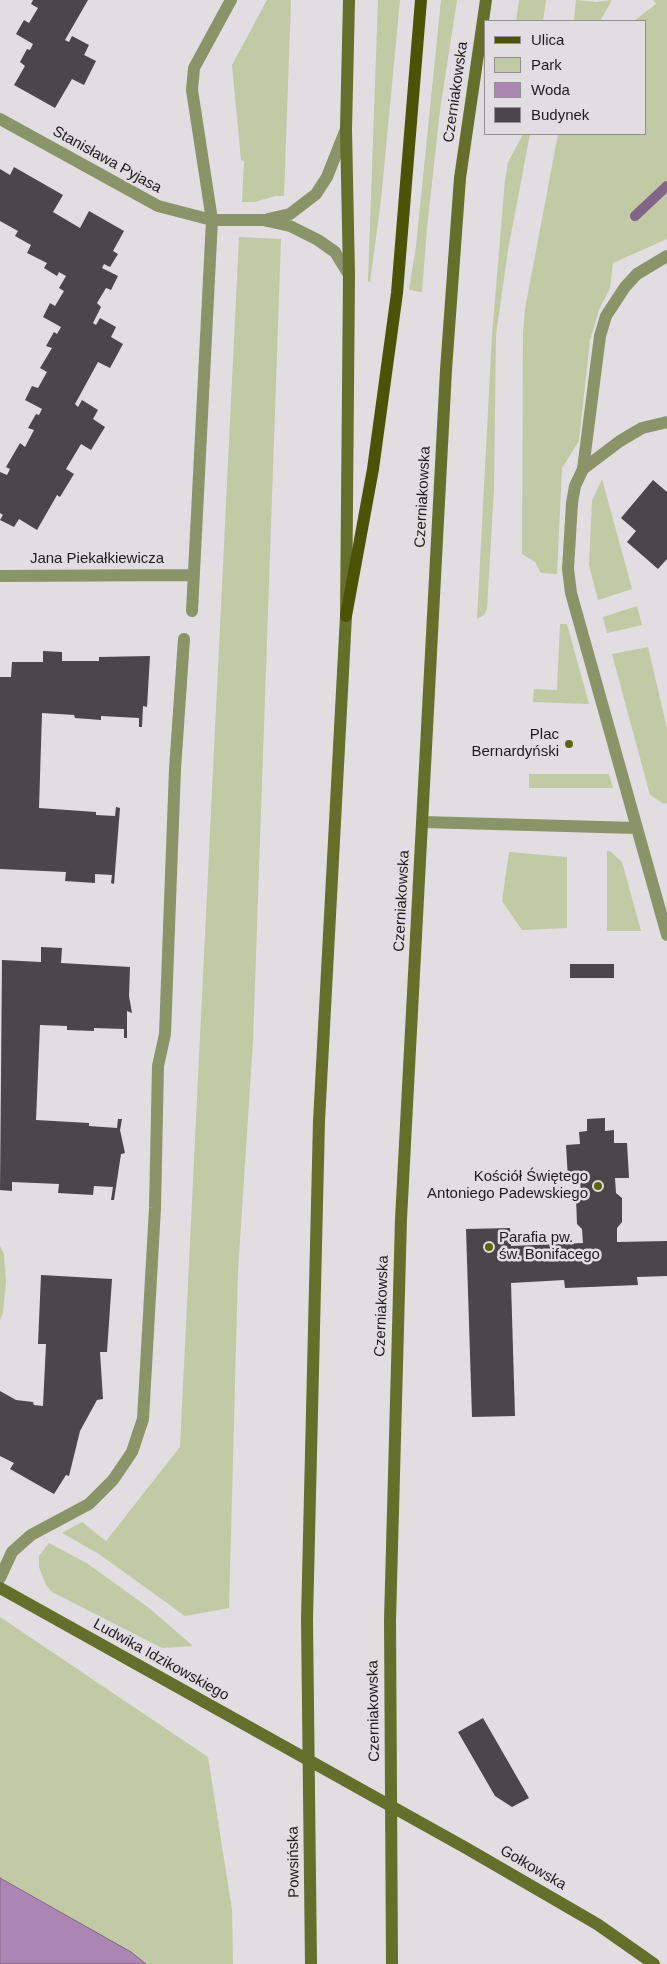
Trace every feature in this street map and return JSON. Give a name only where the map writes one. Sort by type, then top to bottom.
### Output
[{"type":"main road","points":[[308,1760],[307,1619],[319,1121],[346,616],[348,275],[346,129],[349,0]]},
{"type":"main road","points":[[346,616],[373,469],[396,293],[421,0]]},
{"type":"main road","name":"Czerniakowska","points":[[392,1806],[390,1620],[400,1238],[445,399],[460,178],[486,0]]},
{"type":"main road","name":"Ludwika Idzikowskiego","points":[[0,1588],[392,1806]]},
{"type":"main road","name":"Powsińska","points":[[308,1760],[311,1964]]},
{"type":"main road","points":[[392,1806],[392,1964]]},
{"type":"main road","name":"Gołkowska","points":[[392,1806],[598,1924],[654,1964]]},
{"type":"street","points":[[192,610],[212,220],[192,90],[194,68],[231,0]]},
{"type":"street","name":"Stanisława Pyjasa","points":[[0,120],[158,206],[212,220],[263,220],[290,214],[316,194],[327,177],[346,129]]},
{"type":"street","name":"Stanisława Pyjasa","points":[[263,220],[290,226],[318,240],[335,252],[348,275]]},
{"type":"street","points":[[667,256],[637,274],[624,287],[606,316],[600,336],[583,469],[575,486],[570,527],[568,569],[570,593],[667,935]]},
{"type":"street","points":[[583,469],[620,441],[642,428],[667,422]]},
{"type":"street","name":"Jana Piekałkiewicza","points":[[0,576],[194,575]]},
{"type":"street","points":[[0,1578],[12,1552],[31,1535],[88,1504],[114,1480],[132,1452],[143,1419],[155,1208],[158,1066],[165,1034],[175,769],[184,639]]},
{"type":"street","points":[[423,822],[636,828]]},
{"type":"green space","points":[[267,0],[291,0],[284,196],[275,196],[255,202],[242,202],[244,161],[241,160],[232,65]]},
{"type":"green space","points":[[378,0],[400,0],[381,200],[370,282],[368,281]]},
{"type":"green space","points":[[441,0],[457,0],[440,110],[422,292],[409,290],[416,246]]},
{"type":"green space","points":[[519,0],[546,0],[543,20],[516,20]]},
{"type":"green space","points":[[576,0],[596,2],[612,0],[601,20],[574,20]]},
{"type":"green space","points":[[653,0],[667,0],[667,239],[613,263],[610,288],[599,310],[590,340],[579,441],[562,468],[557,574],[541,573],[535,562],[522,554],[523,333],[525,309],[558,135],[647,135],[647,20],[635,20],[656,4]]},
{"type":"green space","points":[[522,135],[530,135],[508,250],[496,335],[494,489],[487,609],[484,615],[477,619],[492,335],[508,162]]},
{"type":"green space","points":[[239,237],[281,239],[253,1041],[238,1271],[229,1608],[185,1616],[99,1554],[62,1533],[82,1522],[106,1541],[180,1447]]},
{"type":"green space","points":[[602,479],[632,589],[598,600],[589,565],[592,501]]},
{"type":"green space","points":[[637,606],[642,625],[607,633],[603,617]]},
{"type":"green space","points":[[560,624],[567,624],[589,704],[533,702],[534,689],[557,690]]},
{"type":"green space","points":[[648,647],[667,728],[667,803],[664,804],[650,795],[612,654]]},
{"type":"green space","points":[[529,774],[609,774],[613,788],[529,788]]},
{"type":"green space","points":[[607,851],[611,852],[622,862],[641,931],[607,931]]},
{"type":"green space","points":[[509,852],[567,857],[567,928],[522,930],[502,901]]},
{"type":"green space","points":[[0,1246],[4,1254],[6,1282],[3,1312],[0,1320]]},
{"type":"green space","points":[[49,1543],[88,1564],[149,1608],[193,1646],[162,1648],[52,1592],[46,1585],[39,1567],[39,1556]]},
{"type":"green space","points":[[0,1617],[208,1757],[232,1910],[233,1964],[0,1964]]},
{"type":"water","points":[[0,1878],[131,1952],[146,1964],[0,1964]]},
{"type":"building","points":[[33,0],[88,0],[65,40],[69,42],[72,36],[89,45],[84,55],[96,61],[84,85],[72,79],[55,108],[14,85],[25,66],[20,62],[27,49],[30,50],[33,44],[16,34],[24,20],[29,23],[38,8],[31,4]]},
{"type":"building","points":[[14,167],[63,195],[53,212],[80,228],[89,211],[124,231],[113,251],[118,254],[110,267],[104,264],[102,268],[118,276],[111,290],[106,288],[97,303],[101,307],[93,323],[96,325],[100,318],[116,327],[111,337],[123,344],[110,368],[98,362],[75,404],[78,407],[82,400],[98,410],[93,419],[105,427],[91,450],[81,444],[66,469],[74,474],[60,497],[57,495],[37,530],[19,519],[14,527],[0,520],[3,515],[0,513],[0,472],[7,475],[10,469],[6,467],[20,443],[25,447],[34,430],[28,428],[36,414],[39,415],[42,409],[25,400],[32,386],[38,388],[47,372],[40,368],[52,348],[46,346],[54,332],[57,334],[61,327],[43,317],[50,303],[55,306],[64,291],[59,288],[66,276],[59,272],[57,276],[44,268],[47,263],[27,253],[31,245],[15,236],[18,231],[0,221],[0,169],[10,175]]},
{"type":"building","points":[[653,480],[667,492],[667,559],[658,569],[627,542],[636,531],[621,518]]},
{"type":"building","points":[[43,651],[62,652],[62,661],[99,661],[99,657],[150,656],[147,707],[143,706],[142,727],[139,727],[139,718],[101,716],[101,720],[75,718],[74,715],[42,713],[39,808],[96,812],[96,815],[115,816],[116,807],[120,808],[114,884],[111,883],[112,875],[95,874],[95,883],[65,881],[66,872],[0,869],[0,677],[11,677],[12,662],[43,662]]},
{"type":"building","points":[[41,947],[62,948],[61,963],[130,967],[129,996],[132,1013],[127,1011],[127,1038],[124,1038],[124,1029],[94,1028],[94,1031],[67,1030],[67,1026],[40,1025],[36,1120],[89,1123],[89,1126],[117,1128],[118,1119],[122,1119],[120,1130],[125,1153],[121,1154],[114,1200],[111,1200],[113,1187],[94,1186],[93,1195],[58,1193],[59,1184],[12,1182],[12,1191],[0,1190],[2,960],[41,962]]},
{"type":"building","points":[[570,964],[614,964],[614,978],[570,978]]},
{"type":"building","points":[[605,1118],[605,1131],[614,1130],[614,1143],[627,1143],[629,1178],[615,1178],[616,1193],[622,1198],[622,1222],[617,1228],[617,1242],[667,1241],[667,1276],[637,1277],[638,1285],[565,1288],[564,1280],[511,1283],[515,1416],[472,1417],[466,1229],[510,1228],[511,1246],[583,1243],[582,1229],[577,1224],[576,1198],[581,1195],[580,1178],[568,1179],[566,1145],[580,1144],[579,1132],[587,1131],[587,1119]]},
{"type":"building","points":[[41,1275],[112,1279],[107,1352],[100,1352],[103,1399],[97,1400],[80,1431],[69,1476],[66,1475],[54,1494],[10,1469],[14,1463],[0,1456],[0,1391],[16,1400],[33,1402],[34,1405],[43,1406],[46,1344],[38,1344]]},
{"type":"building","points":[[483,1718],[529,1798],[512,1807],[495,1796],[458,1732]]},
{"type":"waterway","points":[[635,216],[667,186]]},
{"type":"place","name":"Plac Bernardyński","points":[[569,744]]},
{"type":"place","name":"Kościół Świętego Antoniego Padewskiego","points":[[598,1186]]},
{"type":"place","name":"Parafia pw. św. Bonifacego","points":[[489,1247]]}]
